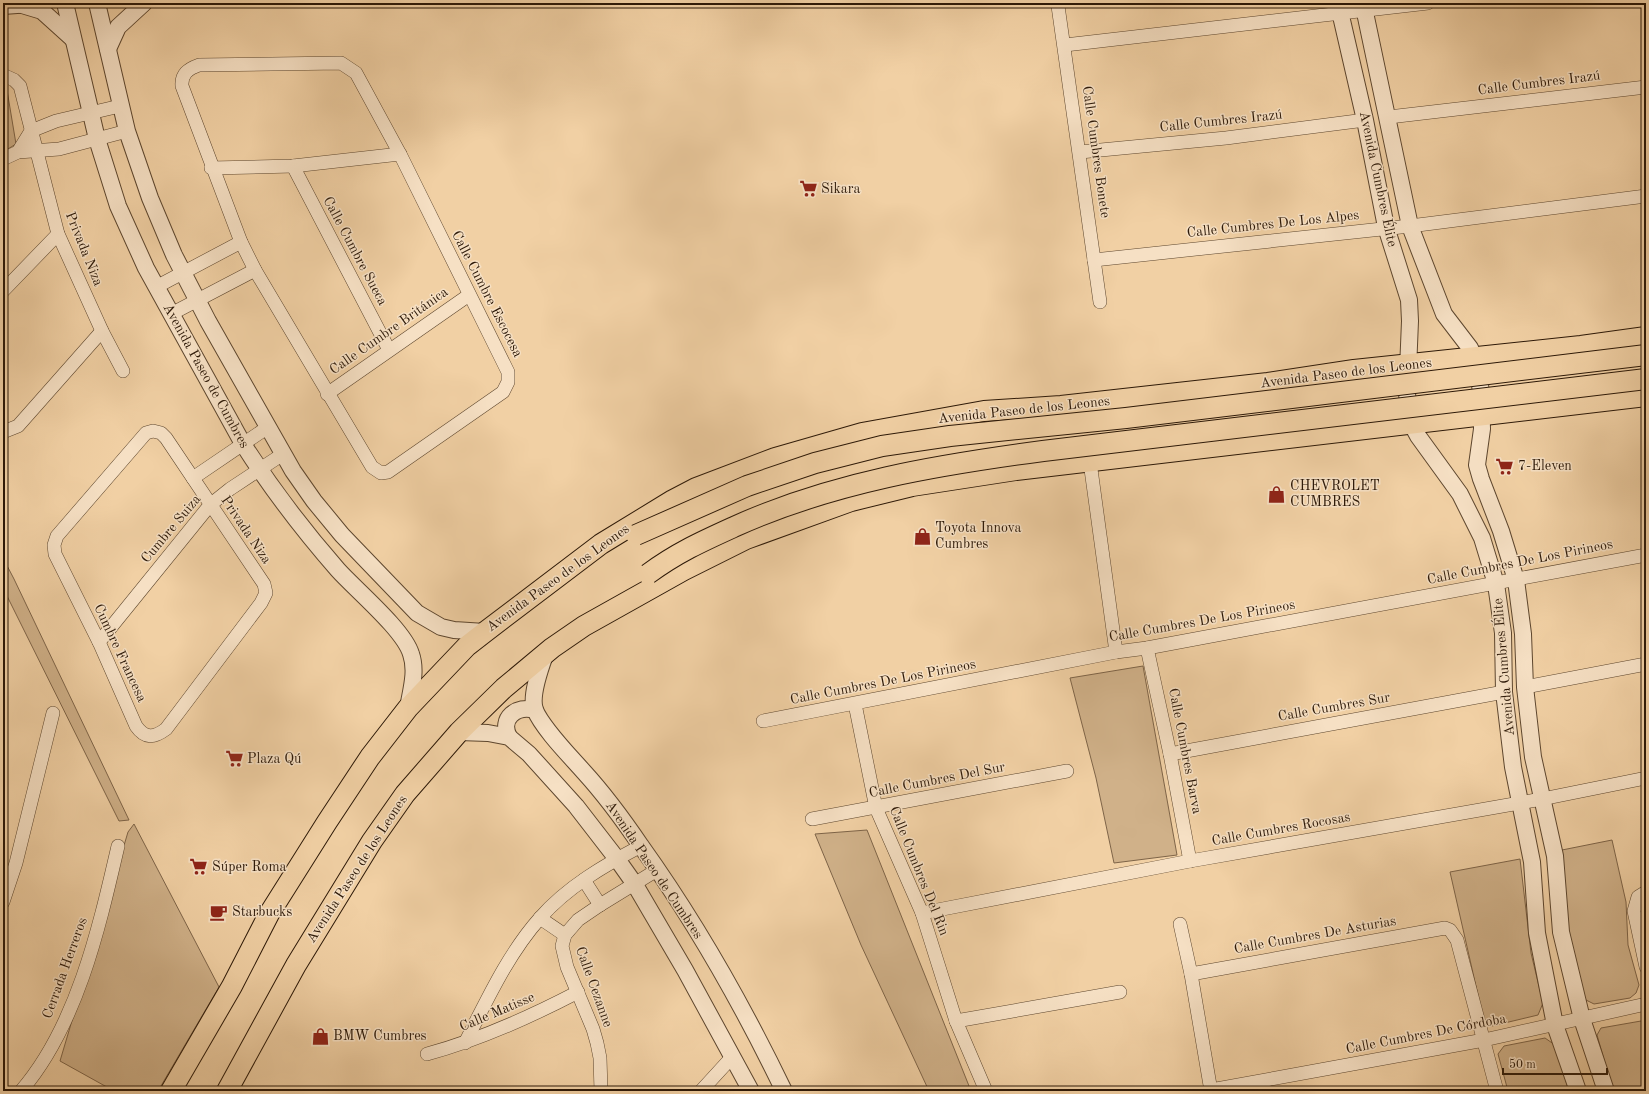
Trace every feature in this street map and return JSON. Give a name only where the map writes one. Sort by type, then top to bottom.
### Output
[{"type":"main road","name":"Avenida Paseo de los Leones","points":[[171,1091],[232,986],[285,888],[370,757],[408,708],[467,646],[485,632],[606,541],[644,517],[696,488],[775,458],[862,433],[984,411],[1061,406],[1268,383],[1354,370],[1474,356],[1543,350],[1646,337]]},
{"type":"main road","points":[[1539,408],[1530,397],[1529,374],[1531,364],[1536,356],[1543,350]]},
{"type":"main road","points":[[606,541],[636,535],[747,486],[815,464],[882,446],[950,436],[1126,418],[1646,355]]},
{"type":"main road","points":[[1350,432],[1366,420],[1368,409],[1365,382],[1354,370]]},
{"type":"main road","points":[[584,626],[648,574],[688,547],[758,516],[820,494],[884,477],[956,463],[1043,451],[1646,379]]},
{"type":"main road","name":"Avenida Paseo de los Leones","points":[[226,1091],[296,965],[372,841],[405,794],[459,732],[504,688],[544,655],[584,626],[746,539],[845,503],[912,486],[1016,470],[1350,432],[1411,423],[1646,396]]},
{"type":"main road","points":[[183,1070],[187,1091]]},
{"type":"street","points":[[3,6],[48,3]]},
{"type":"street","name":"Avenida Paseo de Cumbres","points":[[65,3],[97,139],[118,206],[156,287],[243,444],[260,470],[323,553],[396,630],[411,653],[414,672],[408,708]]},
{"type":"street","name":"Avenida Paseo de Cumbres","points":[[97,3],[120,106],[150,198],[197,300],[283,454],[314,501],[342,535],[417,613],[442,627],[454,630],[485,632]]},
{"type":"street","points":[[108,49],[118,27],[144,3]]},
{"type":"street","points":[[1065,45],[1340,8],[1428,3]]},
{"type":"street","points":[[22,5],[42,11],[73,39]]},
{"type":"street","name":"Calle Cumbres Bonete","points":[[1058,6],[1065,45],[1100,302]]},
{"type":"street","name":"Avenida Cumbres Élite","points":[[1365,7],[1389,117],[1410,226],[1444,314],[1474,356],[1478,368],[1482,415],[1478,465],[1481,480],[1501,531],[1516,580],[1523,634],[1525,687],[1534,757],[1555,856],[1561,932],[1582,1019],[1606,1091]]},
{"type":"street","name":"Avenida Cumbres Élite","points":[[1340,8],[1365,120],[1386,228],[1409,300],[1410,321],[1407,394],[1411,423],[1418,436],[1460,494],[1482,538],[1496,584],[1503,633],[1504,692],[1514,767],[1532,862],[1537,933],[1556,1025],[1578,1091]]},
{"type":"street","name":"Calle Cumbre Escocesa","points":[[342,63],[356,73],[400,154],[508,372],[508,382],[503,392],[388,472],[381,473],[372,467],[327,394],[255,270],[241,242],[211,168],[181,80],[184,74],[198,65],[342,63]]},
{"type":"street","name":"Privada Niza","points":[[3,75],[14,80],[20,86],[58,234],[102,331],[124,371]]},
{"type":"street","name":"Calle Cumbres Irazú","points":[[1389,117],[1646,87]]},
{"type":"street","points":[[18,152],[31,131],[56,121],[120,106]]},
{"type":"street","name":"Calle Cumbres Irazú","points":[[1080,152],[1226,138],[1365,120]]},
{"type":"street","points":[[3,159],[18,152],[59,149],[127,131]]},
{"type":"street","points":[[211,168],[293,166],[400,154]]},
{"type":"street","name":"Calle Cumbre Sueca","points":[[293,166],[389,350]]},
{"type":"street","name":"Calle Cumbres De Los Alpes","points":[[1094,260],[1410,226],[1646,196]]},
{"type":"street","points":[[3,291],[58,234]]},
{"type":"street","points":[[156,287],[241,242]]},
{"type":"street","points":[[171,314],[255,270]]},
{"type":"street","name":"Calle Cumbre Británica","points":[[327,394],[469,295]]},
{"type":"street","points":[[3,432],[10,431],[18,426],[102,331]]},
{"type":"street","name":"Cumbre Suiza","points":[[194,478],[268,427]]},
{"type":"street","name":"Privada Niza","points":[[153,431],[161,433],[166,438],[194,478],[210,505],[264,584],[266,593]]},
{"type":"street","name":"Cumbre Francesa","points":[[153,431],[146,433],[57,536],[54,545],[55,554],[99,642],[141,733],[148,737],[157,736],[166,729],[261,603],[266,593]]},
{"type":"street","name":"Cumbre Suiza","points":[[99,642],[210,505],[283,454]]},
{"type":"street","points":[[1090,462],[1116,652]]},
{"type":"street","name":"Calle Cumbres De Los Pirineos","points":[[763,721],[1116,652],[1147,648],[1646,555]]},
{"type":"street","name":"Calle Cumbres Barva","points":[[1147,648],[1170,754],[1190,861]]},
{"type":"street","points":[[509,737],[505,730],[506,724],[513,713],[519,709],[525,708],[535,710],[536,683],[544,655]]},
{"type":"street","points":[[1525,687],[1646,664]]},
{"type":"street","name":"Calle Cumbres Sur","points":[[1170,754],[1504,692]]},
{"type":"street","name":"Calle Cumbres Del Rin","points":[[855,704],[876,808],[922,913],[956,1021],[986,1091]]},
{"type":"street","name":"Avenida Paseo de Cumbres","points":[[535,710],[548,729],[596,785],[657,870],[714,960],[759,1038],[784,1091]]},
{"type":"street","points":[[3,902],[16,863],[53,713]]},
{"type":"street","name":"Avenida Paseo de Cumbres","points":[[459,732],[488,733],[509,737],[529,754],[576,806],[618,859],[634,883],[733,1056],[747,1089]]},
{"type":"street","name":"Calle Cumbres Del Sur","points":[[812,819],[1068,771]]},
{"type":"street","name":"Calle Cumbres Rocosas","points":[[922,913],[1190,861],[1542,799],[1646,778]]},
{"type":"street","name":"Cerrada Herreros","points":[[21,1091],[35,1075],[54,1045],[72,1003],[106,896],[118,846]]},
{"type":"street","points":[[466,1043],[500,977],[522,942],[540,918],[561,897],[584,880],[641,846]]},
{"type":"street","name":"Calle Cezanne","points":[[601,1091],[600,1058],[597,1043],[564,955],[562,946],[564,935],[578,920],[634,883],[657,870]]},
{"type":"street","points":[[584,880],[600,905]]},
{"type":"street","points":[[1642,894],[1634,911],[1646,967]]},
{"type":"street","points":[[540,918],[564,935]]},
{"type":"street","points":[[1180,924],[1191,974],[1211,1090]]},
{"type":"street","name":"Calle Cumbres De Asturias","points":[[1191,974],[1445,928],[1450,930],[1457,940],[1484,1040]]},
{"type":"street","name":"Calle Matisse","points":[[427,1054],[466,1043],[551,1006],[578,992]]},
{"type":"street","points":[[956,1021],[1120,992]]},
{"type":"street","name":"Calle Cumbres De Córdoba","points":[[1211,1090],[1484,1040],[1646,1004]]},
{"type":"street","points":[[1484,1040],[1498,1091]]},
{"type":"street","points":[[701,1091],[733,1056]]},
{"type":"shaded area","points":[[3,87],[7,90],[16,144],[3,152]]},
{"type":"shaded area","points":[[3,558],[129,820],[119,821],[7,596],[3,594]]},
{"type":"shaded area","points":[[1143,666],[1177,855],[1114,863],[1096,778],[1070,678]]},
{"type":"shaded area","points":[[134,824],[219,987],[158,1091],[114,1091],[60,1061],[128,832]]},
{"type":"shaded area","points":[[867,830],[971,1091],[929,1091],[861,945],[815,834]]},
{"type":"shaded area","points":[[1612,840],[1626,902],[1628,945],[1639,985],[1636,993],[1630,998],[1594,1004],[1584,999],[1572,958],[1557,851]]},
{"type":"shaded area","points":[[1520,859],[1531,953],[1543,1003],[1538,1015],[1492,1026],[1483,1017],[1450,872]]},
{"type":"shaded area","points":[[1641,1021],[1646,1022],[1646,1091],[1613,1091],[1597,1035],[1601,1028]]},
{"type":"shaded area","points":[[1545,1038],[1555,1045],[1569,1091],[1508,1091],[1498,1054],[1504,1046]]},
{"type":"place","name":"Sikara","points":[[808,189]]},
{"type":"place","name":"7-Eleven","points":[[1505,466]]},
{"type":"place","name":"CHEVROLET CUMBRES","points":[[1277,494]]},
{"type":"place","name":"Toyota Innova Cumbres","points":[[922,536]]},
{"type":"place","name":"Plaza Qú","points":[[234,759]]},
{"type":"place","name":"Súper Roma","points":[[199,867]]},
{"type":"place","name":"Starbucks","points":[[219,912]]},
{"type":"place","name":"BMW Cumbres","points":[[320,1036]]}]
